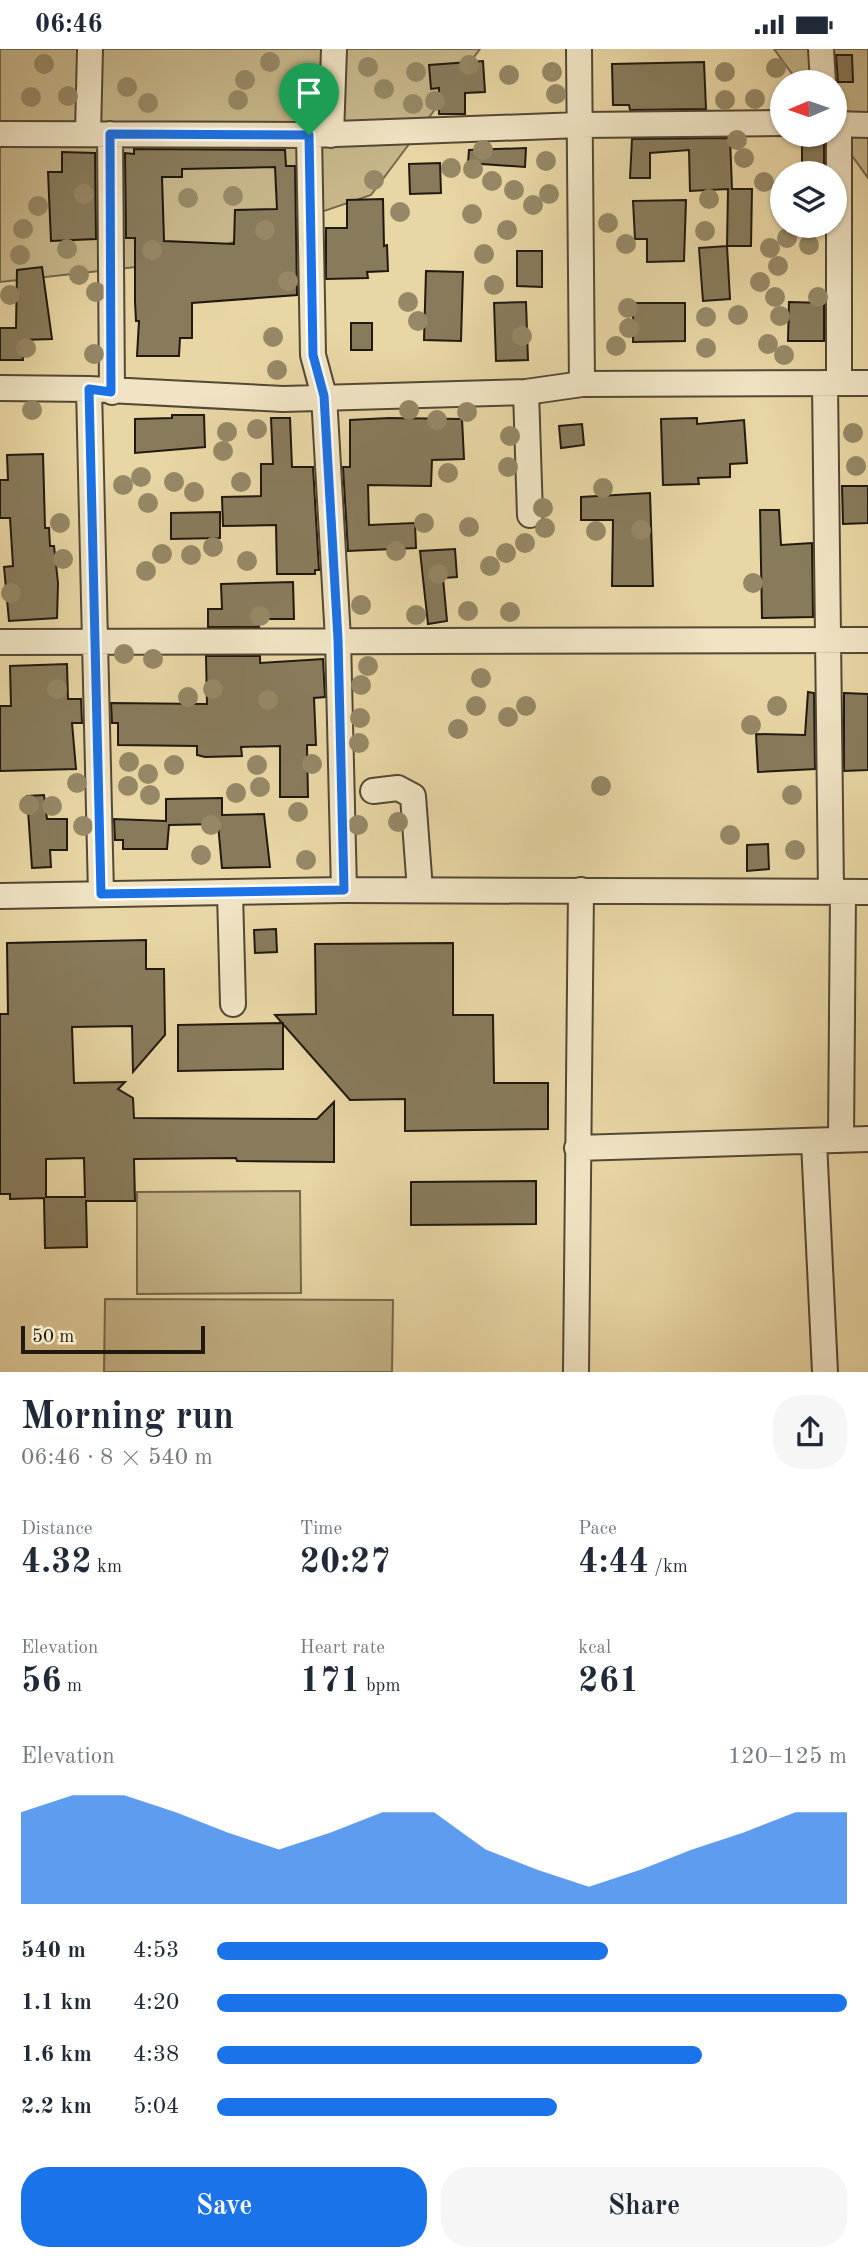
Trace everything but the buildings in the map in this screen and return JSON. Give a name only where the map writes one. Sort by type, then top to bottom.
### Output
[{"type":"street","points":[[90,49],[99,133],[97,641],[101,894]]},
{"type":"street","points":[[334,49],[320,135],[313,355],[324,396],[338,639],[344,890]]},
{"type":"street","points":[[579,49],[582,384]]},
{"type":"street","points":[[821,49],[822,70]]},
{"type":"street","points":[[0,134],[320,135],[580,125],[770,123]]},
{"type":"street","points":[[847,124],[868,124]]},
{"type":"street","points":[[837,147],[828,640],[837,892],[841,1140]]},
{"type":"street","points":[[0,388],[284,398],[526,391],[582,384],[868,383]]},
{"type":"street","points":[[526,391],[530,515]]},
{"type":"street","points":[[0,642],[338,639],[868,640]]},
{"type":"street","points":[[373,791],[398,789],[413,796],[420,890]]},
{"type":"street","points":[[0,896],[344,890],[868,892]]},
{"type":"street","points":[[576,1372],[582,890]]},
{"type":"street","points":[[230,893],[233,1004]]},
{"type":"street","points":[[577,1148],[868,1139]]},
{"type":"street","points":[[814,1142],[825,1372]]},
{"type":"shaded area","points":[[0,49],[480,49],[371,195],[172,263],[0,282]]},
{"type":"shaded area","points":[[774,49],[868,49],[868,178],[846,147],[847,70],[789,70]]},
{"type":"shaded area","points":[[300,1191],[301,1293],[137,1294],[137,1192]]},
{"type":"shaded area","points":[[105,1299],[393,1300],[392,1372],[104,1372]]},
{"type":"route","points":[[110,134],[309,135],[314,281],[313,355],[324,396],[338,639],[344,890],[101,894],[89,389],[111,392],[110,134]]}]
